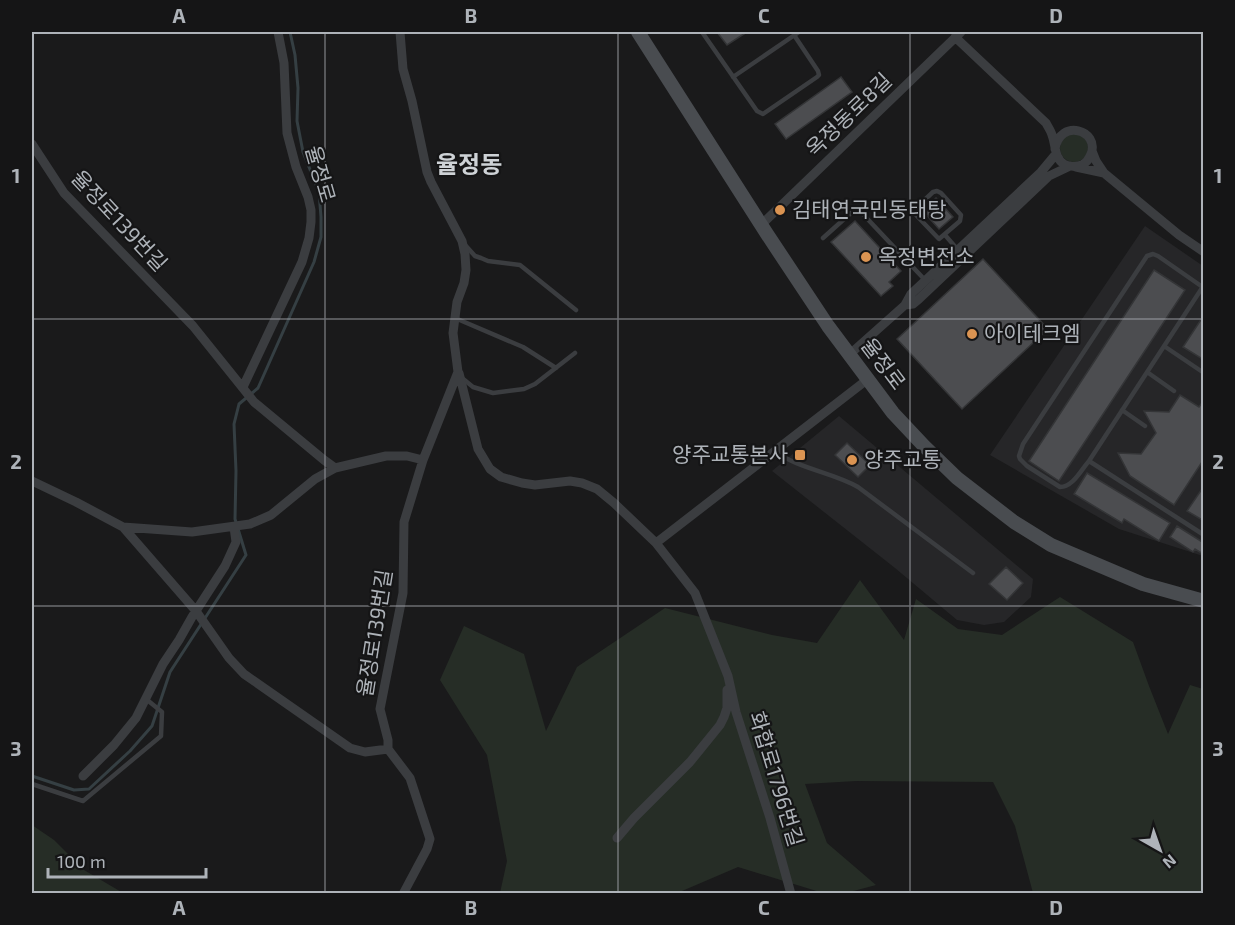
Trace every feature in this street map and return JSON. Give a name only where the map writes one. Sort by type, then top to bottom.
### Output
[{"type":"main road","name":"율정로","points":[[638,32],[828,326],[893,412],[940,462],[1014,522],[1051,545],[1143,584],[1203,601]]},
{"type":"street","name":"율정로","points":[[244,388],[302,261],[311,222],[308,197],[296,168],[287,133],[284,63],[278,32]]},
{"type":"street","name":"율정로139번길","points":[[400,32],[403,69],[427,172],[462,241],[466,270],[465,283],[457,302],[453,333],[459,372],[423,460],[404,522],[404,593],[380,709],[388,749],[410,778],[430,839],[403,894]]},
{"type":"street","name":"옥정동로8길","points":[[761,225],[956,33]]},
{"type":"street","points":[[956,33],[1046,123],[1060,160],[1073,166],[1104,173]]},
{"type":"street","points":[[1046,123],[1086,134],[1090,139],[1096,161],[1104,173],[1203,252]]},
{"type":"street","points":[[850,354],[904,305],[925,280],[1041,172],[1056,151],[1059,138],[1068,130]]},
{"type":"street","name":"율정로139번길","points":[[32,144],[64,193],[193,326],[254,402],[335,468]]},
{"type":"street","points":[[904,305],[913,304],[919,300],[1049,176],[1087,162],[1092,151]]},
{"type":"street","name":"화합로1796번길","points":[[459,372],[478,449],[490,470],[501,477],[522,483],[535,485],[582,483],[603,493],[656,543],[695,592],[728,676],[736,712],[770,818],[791,894]]},
{"type":"street","points":[[656,543],[868,379]]},
{"type":"street","points":[[123,527],[192,532],[250,524],[271,514],[315,479],[335,468],[386,456],[407,456],[423,460]]},
{"type":"street","points":[[32,481],[123,527],[206,624],[229,658],[244,674],[350,748],[365,752],[388,749]]},
{"type":"street","points":[[83,776],[114,745],[136,718],[163,664],[225,566],[236,542],[234,527]]},
{"type":"street","name":"화합로1796번길","points":[[617,838],[690,762],[720,724],[727,708],[728,676]]},
{"type":"lane","points":[[702,32],[733,77],[759,113],[765,114],[819,75],[796,33],[733,77]]},
{"type":"lane","points":[[935,191],[941,193],[961,217],[960,221],[945,235],[938,238],[915,213],[916,208],[935,191]]},
{"type":"lane","points":[[823,238],[852,212],[860,211],[925,280]]},
{"type":"lane","points":[[945,235],[958,250]]},
{"type":"lane","name":"율정로139번길","points":[[462,241],[475,256],[488,261],[520,265],[576,310]]},
{"type":"lane","points":[[1153,254],[1203,288],[1164,346],[1089,461],[1071,482],[1063,488],[1056,485],[1020,459],[1023,444],[1147,256],[1153,254]]},
{"type":"lane","points":[[455,318],[523,347],[556,368]]},
{"type":"lane","points":[[1164,346],[1203,373]]},
{"type":"lane","points":[[459,372],[464,380],[473,387],[500,393],[528,388],[575,353]]},
{"type":"lane","points":[[1147,372],[1174,391]]},
{"type":"lane","points":[[1122,410],[1145,426]]},
{"type":"lane","points":[[776,452],[786,459],[844,479],[858,487],[972,573]]},
{"type":"lane","points":[[1089,461],[1203,535]]},
{"type":"lane","points":[[32,784],[83,801],[161,736],[162,712],[147,699]]},
{"type":"shaded area","points":[[1074,134],[1084,138],[1088,148],[1084,158],[1074,162],[1064,158],[1060,148],[1064,138]]},
{"type":"shaded area","points":[[1145,226],[1203,266],[1203,556],[1119,529],[990,455]]},
{"type":"shaded area","name":"양주교통","points":[[839,416],[1033,579],[1031,597],[1004,622],[984,625],[957,620],[772,471]]},
{"type":"shaded area","points":[[860,580],[904,640],[916,599],[958,629],[1002,635],[1060,597],[1133,642],[1168,734],[1190,685],[1203,689],[1203,893],[1033,893],[1015,826],[993,782],[856,781],[805,784],[827,843],[876,885],[846,893],[823,893],[738,867],[681,893],[500,893],[507,861],[487,755],[440,680],[464,626],[524,654],[546,731],[577,667],[665,608],[772,635],[817,643]]},
{"type":"shaded area","points":[[32,825],[54,840],[84,870],[123,893],[32,893]]},
{"type":"building","points":[[717,32],[747,32],[727,45]]},
{"type":"building","points":[[841,77],[852,92],[786,139],[775,124]]},
{"type":"building","points":[[936,198],[953,217],[939,229],[922,210]]},
{"type":"building","name":"옥정변전소","points":[[855,221],[901,271],[889,282],[893,286],[881,296],[831,242]]},
{"type":"building","name":"아이테크엠","points":[[983,259],[1048,329],[962,409],[897,339]]},
{"type":"building","points":[[1154,270],[1185,290],[1059,481],[1029,461]]},
{"type":"building","points":[[1204,315],[1204,360],[1183,347]]},
{"type":"building","points":[[1180,395],[1199,407],[1204,400],[1204,459],[1174,505],[1130,476],[1118,453],[1141,454],[1156,433],[1144,411],[1169,412]]},
{"type":"building","name":"양주교통","points":[[847,443],[870,465],[858,477],[835,455]]},
{"type":"building","points":[[1087,473],[1170,523],[1159,541],[1124,519],[1122,523],[1074,494]]},
{"type":"building","points":[[1204,486],[1204,521],[1187,511]]},
{"type":"building","points":[[1177,526],[1204,543],[1203,554],[1195,549],[1193,552],[1170,537]]},
{"type":"building","points":[[1006,567],[1023,583],[1007,600],[989,584]]},
{"type":"waterway","points":[[32,776],[74,790],[89,789],[130,751],[152,726],[170,672],[246,555],[235,519],[234,424],[239,404],[258,388],[314,262],[321,237],[319,192],[303,152],[297,121],[298,88],[290,32]]},
{"type":"place","name":"김태연국민동태탕","points":[[780,210]]},
{"type":"place","name":"옥정변전소","points":[[866,257]]},
{"type":"place","name":"아이테크엠","points":[[972,334]]},
{"type":"place","name":"양주교통본사","points":[[800,455]]},
{"type":"place","name":"양주교통","points":[[852,460]]},
{"type":"district","name":"율정동","points":[[469,165]]}]
